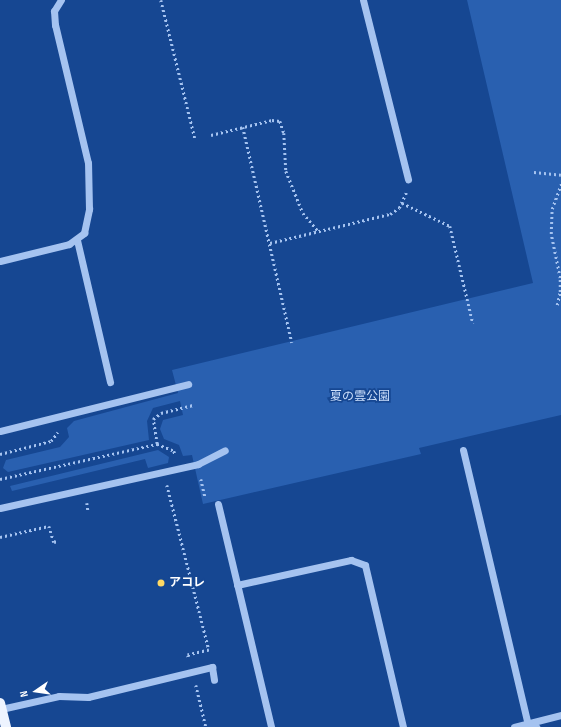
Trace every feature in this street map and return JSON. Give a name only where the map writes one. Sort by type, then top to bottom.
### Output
[{"type":"main road","points":[[1,706],[6,727]]},
{"type":"street","points":[[0,261],[70,244],[84,234],[89,209],[88,163],[55,25],[54,11],[61,0]]},
{"type":"street","points":[[363,0],[408,179]]},
{"type":"street","points":[[77,240],[110,382]]},
{"type":"street","points":[[3,430],[188,384]]},
{"type":"street","points":[[0,508],[198,464],[225,450]]},
{"type":"street","points":[[463,450],[528,724]]},
{"type":"street","points":[[218,504],[271,727]]},
{"type":"street","points":[[237,585],[351,560],[365,565],[403,727]]},
{"type":"street","points":[[1,706],[59,696],[88,698],[212,667],[214,680]]},
{"type":"street","points":[[514,727],[561,715]]},
{"type":"street","points":[[528,724],[536,727]]},
{"type":"path","points":[[161,0],[195,138]]},
{"type":"path","points":[[211,135],[272,120],[280,122],[284,133],[286,171],[303,213],[319,232]]},
{"type":"path","points":[[244,127],[292,343]]},
{"type":"path","points":[[534,172],[561,175]]},
{"type":"path","points":[[270,243],[390,214],[399,208],[406,196],[408,179]]},
{"type":"path","points":[[557,305],[561,292],[560,278],[551,234],[552,209],[561,184]]},
{"type":"path","points":[[402,202],[450,226],[473,323]]},
{"type":"path","points":[[0,479],[157,444],[153,419],[160,413],[194,405]]},
{"type":"path","points":[[0,454],[51,441],[60,430],[56,416]]},
{"type":"path","points":[[164,472],[209,650],[188,655],[206,727]]},
{"type":"path","points":[[0,537],[49,526],[54,542],[58,541]]},
{"type":"green space","name":"夏の雲公園","points":[[467,0],[561,0],[561,415],[419,448],[421,454],[203,504],[192,455],[183,456],[179,445],[164,439],[160,429],[163,420],[183,415],[180,401],[153,408],[147,421],[149,440],[8,472],[3,468],[6,460],[60,447],[69,437],[67,428],[74,421],[178,393],[172,370],[533,283]]},
{"type":"green space","points":[[158,450],[169,457],[168,463],[148,468],[145,459],[12,491],[10,486]]},
{"type":"place","name":"アコレ","points":[[161,583]]}]
